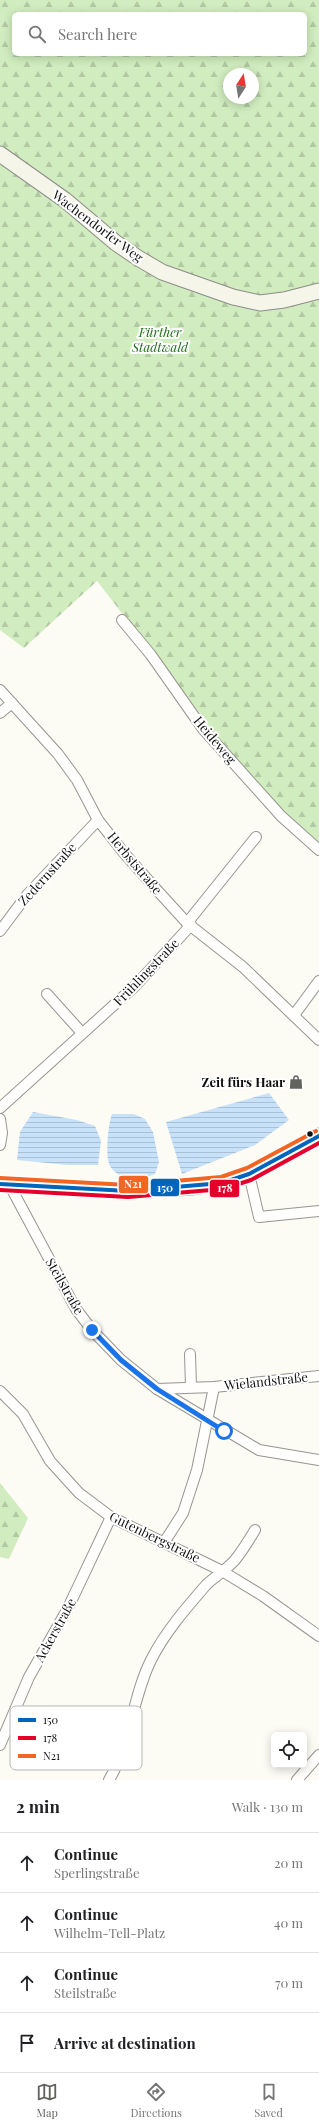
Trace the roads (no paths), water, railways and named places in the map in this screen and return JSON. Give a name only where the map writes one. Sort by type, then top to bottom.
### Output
[{"type":"street","name":"Wachendorfer Weg","points":[[0,154],[65,200],[116,243],[162,272],[233,297],[260,303],[284,300],[319,291]]},
{"type":"street","name":"Heideweg","points":[[122,620],[151,654],[203,729],[280,816],[319,850]]},
{"type":"street","name":"Herbststraße","points":[[0,690],[58,754],[77,780],[98,820],[124,853],[189,924],[243,967],[319,1040]]},
{"type":"street","points":[[0,713],[12,703]]},
{"type":"street","name":"Zedernstraße","points":[[0,931],[27,895],[98,820]]},
{"type":"street","name":"Frühlingstraße","points":[[0,1108],[135,986],[189,924],[256,837]]},
{"type":"street","points":[[294,1015],[319,980]]},
{"type":"street","points":[[47,994],[82,1033]]},
{"type":"street","points":[[0,1120],[2,1133],[0,1145]]},
{"type":"street","points":[[4,1184],[128,1191],[191,1187],[222,1183],[249,1174],[319,1136]]},
{"type":"street","points":[[249,1174],[259,1217],[319,1211]]},
{"type":"street","name":"Steilstraße","points":[[4,1184],[76,1309],[92,1330],[121,1360],[157,1389],[259,1450],[319,1460]]},
{"type":"street","points":[[190,1354],[191,1387]]},
{"type":"street","name":"Wielandstraße","points":[[157,1389],[214,1386],[319,1376]]},
{"type":"street","points":[[165,1541],[183,1513],[197,1470],[214,1386]]},
{"type":"street","name":"Gutenbergstraße","points":[[0,1391],[23,1414],[50,1461],[79,1492],[111,1517],[165,1541],[222,1571],[319,1636]]},
{"type":"street","name":"Ackerstraße","points":[[16,1706],[28,1677],[67,1610],[111,1517]]},
{"type":"street","points":[[135,1706],[151,1661],[179,1618],[208,1584],[234,1561],[255,1530]]},
{"type":"street","name":"Ackerstraße","points":[[0,1745],[10,1721]]},
{"type":"street","points":[[298,1780],[319,1755]]},
{"type":"street","points":[[109,1780],[115,1770]]},
{"type":"water","points":[[269,1093],[289,1120],[255,1145],[182,1174],[166,1122]]},
{"type":"water","points":[[33,1112],[77,1120],[95,1126],[101,1141],[98,1165],[67,1165],[17,1160],[20,1132]]},
{"type":"water","points":[[112,1114],[134,1114],[145,1119],[153,1132],[159,1162],[155,1174],[137,1178],[124,1177],[114,1171],[110,1166],[108,1162],[108,1140],[109,1125]]},
{"type":"place","name":"Zeit fürs Haar","points":[[296,1082]]},
{"type":"park label","name":"Fürther Stadtwald","points":[[160,340]]}]
